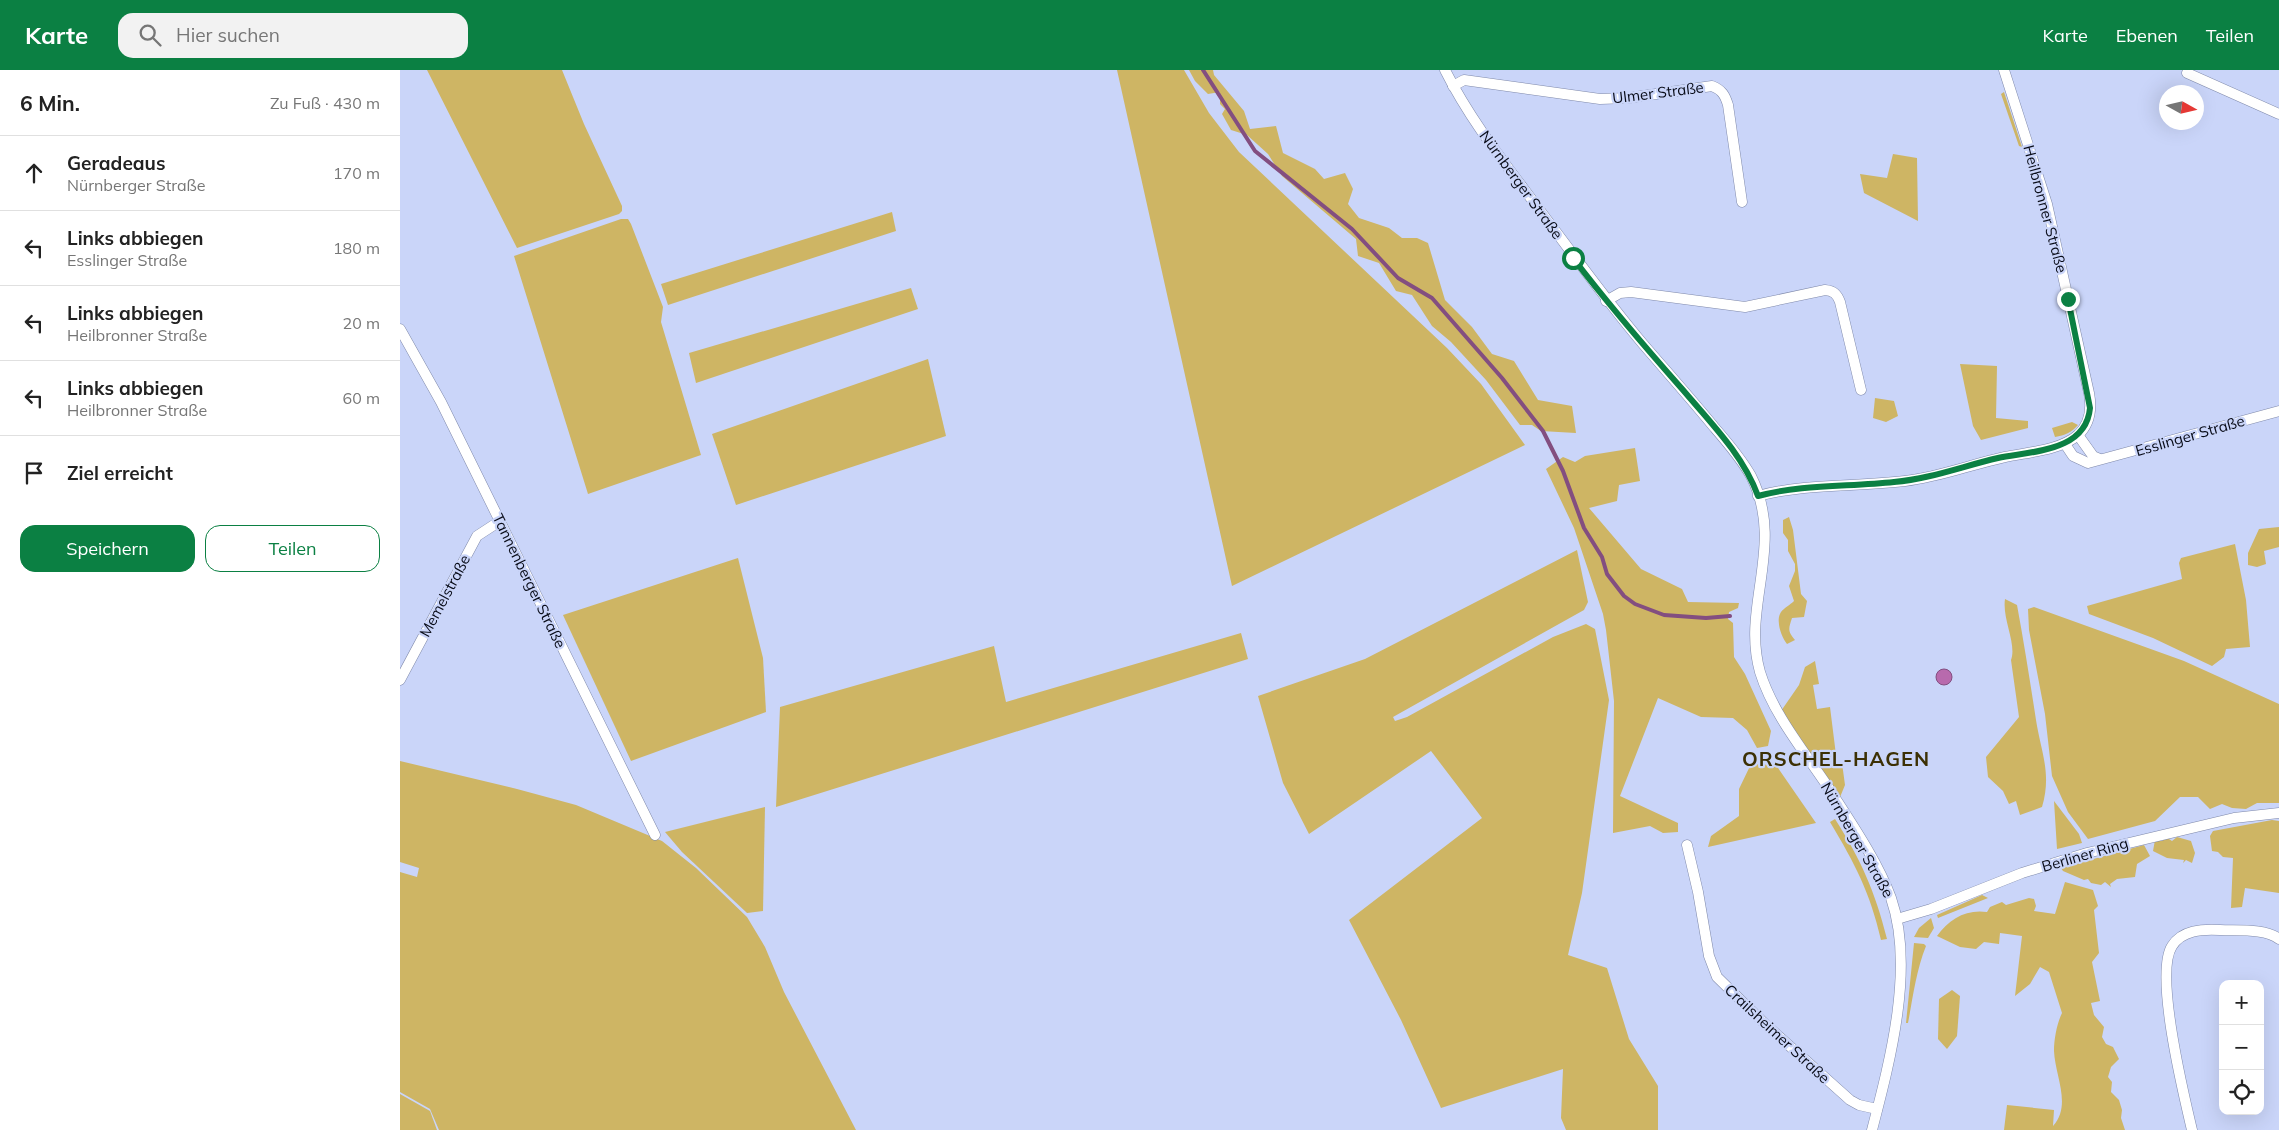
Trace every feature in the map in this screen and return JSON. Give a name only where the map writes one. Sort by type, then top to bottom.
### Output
[{"type":"street","name":"Nürnberger Straße","points":[[1444,70],[1482,133],[1606,301],[1728,443],[1751,476],[1765,527],[1766,554],[1755,637],[1761,673],[1778,712],[1840,807],[1886,885],[1897,919],[1900,969],[1898,1016],[1872,1130]]},
{"type":"street","name":"Heilbronner Straße","points":[[2004,70],[2049,213],[2089,394],[2090,417],[2078,435]]},
{"type":"street","points":[[2187,73],[2279,114]]},
{"type":"street","name":"Ulmer Straße","points":[[1453,86],[1464,80],[1560,94],[1620,99],[1712,86],[1720,89],[1726,96],[1728,105],[1742,202]]},
{"type":"street","points":[[1606,301],[1620,293],[1631,292],[1745,307],[1825,290],[1831,291],[1837,294],[1840,302],[1861,390]]},
{"type":"street","name":"Tannenberger Straße","points":[[400,329],[441,402],[654,835]]},
{"type":"street","name":"Esslinger Straße","points":[[2065,444],[2081,461],[2088,463],[2279,412]]},
{"type":"street","points":[[1758,496],[1781,490],[1922,479],[1996,459],[2065,444],[2078,435],[2093,456],[2100,459]]},
{"type":"street","name":"Memelstraße","points":[[400,680],[477,536],[500,521]]},
{"type":"street","name":"Berliner Ring","points":[[1897,919],[1931,909],[2022,873],[2087,853],[2234,818],[2279,813]]},
{"type":"street","name":"Crailsheimer Straße","points":[[1686,845],[1698,892],[1709,956],[1717,977],[1758,1018],[1850,1100],[1860,1105],[1877,1109]]},
{"type":"street","points":[[2192,1130],[2174,1045],[2166,978],[2167,960],[2177,940],[2196,931],[2258,933],[2274,935],[2279,939]]},
{"type":"shaded area","points":[[427,70],[562,70],[584,124],[622,206],[622,211],[619,214],[517,248]]},
{"type":"shaded area","points":[[1117,70],[1184,70],[1209,113],[1239,152],[1447,348],[1481,384],[1525,445],[1232,586]]},
{"type":"shaded area","points":[[1189,70],[1213,70],[1214,75],[1244,111],[1250,129],[1276,126],[1283,153],[1315,169],[1324,179],[1345,173],[1353,189],[1348,204],[1359,218],[1389,228],[1402,238],[1417,238],[1428,243],[1445,300],[1472,327],[1492,354],[1514,361],[1538,400],[1572,406],[1576,433],[1541,431],[1532,425],[1520,425],[1486,380],[1451,342],[1432,326],[1412,295],[1396,291],[1379,263],[1358,256],[1356,239],[1282,176],[1268,154],[1247,135],[1231,130],[1222,114],[1225,109],[1220,104],[1220,92],[1208,94],[1195,81]]},
{"type":"shaded area","points":[[2004,92],[2022,147],[2019,146],[2001,94]]},
{"type":"shaded area","points":[[1893,154],[1917,158],[1918,221],[1864,193],[1860,174],[1887,178]]},
{"type":"shaded area","points":[[892,212],[896,231],[668,305],[661,284]]},
{"type":"shaded area","points":[[621,219],[628,219],[631,224],[663,307],[661,322],[701,455],[588,494],[514,256]]},
{"type":"shaded area","points":[[911,288],[918,309],[696,383],[689,353]]},
{"type":"shaded area","points":[[928,359],[946,436],[736,505],[712,434]]},
{"type":"shaded area","points":[[1960,364],[1997,366],[1996,418],[2028,421],[2028,428],[1981,440],[1973,426]]},
{"type":"shaded area","points":[[1875,398],[1894,401],[1898,416],[1886,422],[1873,418]]},
{"type":"shaded area","points":[[2072,422],[2078,425],[2068,433],[2055,437],[2052,428]]},
{"type":"shaded area","points":[[1635,448],[1640,481],[1619,485],[1617,501],[1589,508],[1641,569],[1682,589],[1688,602],[1739,603],[1738,608],[1729,612],[1728,619],[1733,623],[1734,657],[1745,674],[1771,731],[1768,746],[1757,748],[1747,730],[1733,718],[1701,717],[1658,698],[1620,796],[1678,823],[1678,832],[1663,833],[1650,826],[1613,833],[1614,701],[1606,630],[1603,614],[1574,528],[1546,469],[1563,457],[1575,462],[1585,456]]},
{"type":"shaded area","points":[[1789,517],[1793,530],[1801,594],[1807,601],[1804,617],[1792,618],[1789,630],[1795,640],[1787,644],[1781,634],[1779,616],[1794,601],[1789,586],[1795,571],[1795,564],[1788,551],[1788,540],[1783,533],[1783,520]]},
{"type":"shaded area","points":[[2279,527],[2279,547],[2264,551],[2266,564],[2257,567],[2248,565],[2248,553],[2259,529]]},
{"type":"shaded area","points":[[2235,544],[2246,600],[2250,647],[2226,649],[2224,657],[2212,666],[2153,638],[2089,614],[2087,606],[2182,579],[2179,563],[2181,558]]},
{"type":"shaded area","points":[[1577,550],[1588,602],[1584,610],[1393,717],[1395,721],[1407,717],[1553,637],[1586,624],[1595,629],[1609,700],[1582,893],[1568,955],[1607,968],[1629,1039],[1658,1086],[1658,1130],[1566,1130],[1561,1118],[1563,1069],[1441,1108],[1401,1020],[1349,920],[1482,818],[1431,751],[1309,834],[1283,783],[1258,696],[1365,659]]},
{"type":"shaded area","points":[[738,558],[763,658],[766,712],[631,761],[563,615]]},
{"type":"shaded area","points":[[2005,599],[2017,605],[2046,773],[2045,795],[2042,807],[2020,815],[2016,801],[2009,804],[2003,791],[1988,777],[1986,757],[2019,717]]},
{"type":"shaded area","points":[[2034,607],[2184,661],[2279,704],[2279,803],[2257,803],[2246,809],[2232,808],[2222,804],[2210,809],[2198,797],[2180,797],[2155,821],[2088,839],[2068,812],[2052,776],[2045,714],[2029,630],[2028,609]]},
{"type":"shaded area","points":[[1241,633],[1248,659],[776,807],[780,707],[994,646],[1006,702]]},
{"type":"shaded area","points":[[1815,661],[1819,684],[1813,685],[1817,709],[1830,707],[1837,763],[1842,763],[1845,785],[1838,802],[1781,711],[1799,685],[1805,667]]},
{"type":"shaded area","points":[[1941,669],[1947,669],[1952,674],[1950,683],[1941,685],[1936,680],[1936,674]]},
{"type":"shaded area","points":[[400,761],[576,805],[662,841],[696,868],[747,917],[765,947],[784,992],[856,1130],[439,1130],[430,1109],[400,1092],[400,872],[417,877],[419,868],[400,862]]},
{"type":"shaded area","points":[[1751,764],[1776,765],[1816,823],[1708,847],[1711,836],[1739,816],[1739,789]]},
{"type":"shaded area","points":[[2054,801],[2079,834],[2082,843],[2057,849]]},
{"type":"shaded area","points":[[765,807],[763,911],[747,913],[682,852],[665,832]]},
{"type":"shaded area","points":[[1835,819],[1866,876],[1887,939],[1881,940],[1872,907],[1861,879],[1830,822]]},
{"type":"shaded area","points":[[2272,820],[2279,821],[2279,893],[2245,888],[2242,907],[2231,908],[2233,858],[2223,857],[2218,852],[2212,851],[2210,836],[2213,831]]},
{"type":"shaded area","points":[[2166,837],[2172,841],[2177,837],[2191,841],[2195,853],[2192,863],[2186,860],[2183,863],[2184,860],[2167,858],[2153,851],[2155,840],[2162,841]]},
{"type":"shaded area","points":[[2144,845],[2150,856],[2137,864],[2135,877],[2117,879],[2110,884],[2111,887],[2105,882],[2101,885],[2091,883],[2088,879],[2084,880],[2063,871],[2061,868]]},
{"type":"shaded area","points":[[2065,882],[2093,890],[2098,906],[2094,910],[2099,953],[2092,962],[2100,1001],[2091,1003],[2094,1015],[2104,1027],[2102,1037],[2106,1044],[2113,1047],[2119,1059],[2111,1067],[2108,1077],[2112,1082],[2111,1092],[2119,1100],[2122,1110],[2121,1118],[2125,1130],[2004,1130],[2007,1105],[2054,1110],[2053,1126],[2059,1118],[2062,1100],[2054,1051],[2056,1031],[2062,1013],[2049,972],[2040,967],[2030,984],[2015,996],[2022,936],[2000,933],[1999,944],[1984,942],[1976,949],[1960,947],[1937,936],[1959,916],[1979,911],[1987,912],[1990,907],[2002,902],[2006,905],[2029,898],[2034,899],[2036,906],[2034,911],[2055,914]]},
{"type":"shaded area","points":[[1982,895],[1988,898],[1938,918],[1937,915]]},
{"type":"shaded area","points":[[1931,918],[1934,928],[1928,938],[1914,937],[1919,928]]},
{"type":"shaded area","points":[[1914,943],[1926,946],[1917,974],[1908,1023],[1906,1023]]},
{"type":"shaded area","points":[[1952,990],[1960,996],[1957,1036],[1947,1049],[1938,1039],[1939,999]]},
{"type":"shaded area","points":[[400,1094],[430,1111],[437,1130],[400,1130]]},
{"type":"waterway","points":[[1203,70],[1255,151],[1352,229],[1398,278],[1432,298],[1502,378],[1543,431],[1563,471],[1584,528],[1602,557],[1607,574],[1624,596],[1635,604],[1664,615],[1706,618],[1730,616]]},
{"type":"district","name":"ORSCHEL-HAGEN","points":[[1836,759]]},
{"type":"route","points":[[1573,258],[1606,301],[1728,443],[1751,476],[1758,496],[1781,490],[1893,483],[1922,479],[1996,459],[2065,444],[2082,431],[2090,417],[2089,394],[2068,299]]}]
